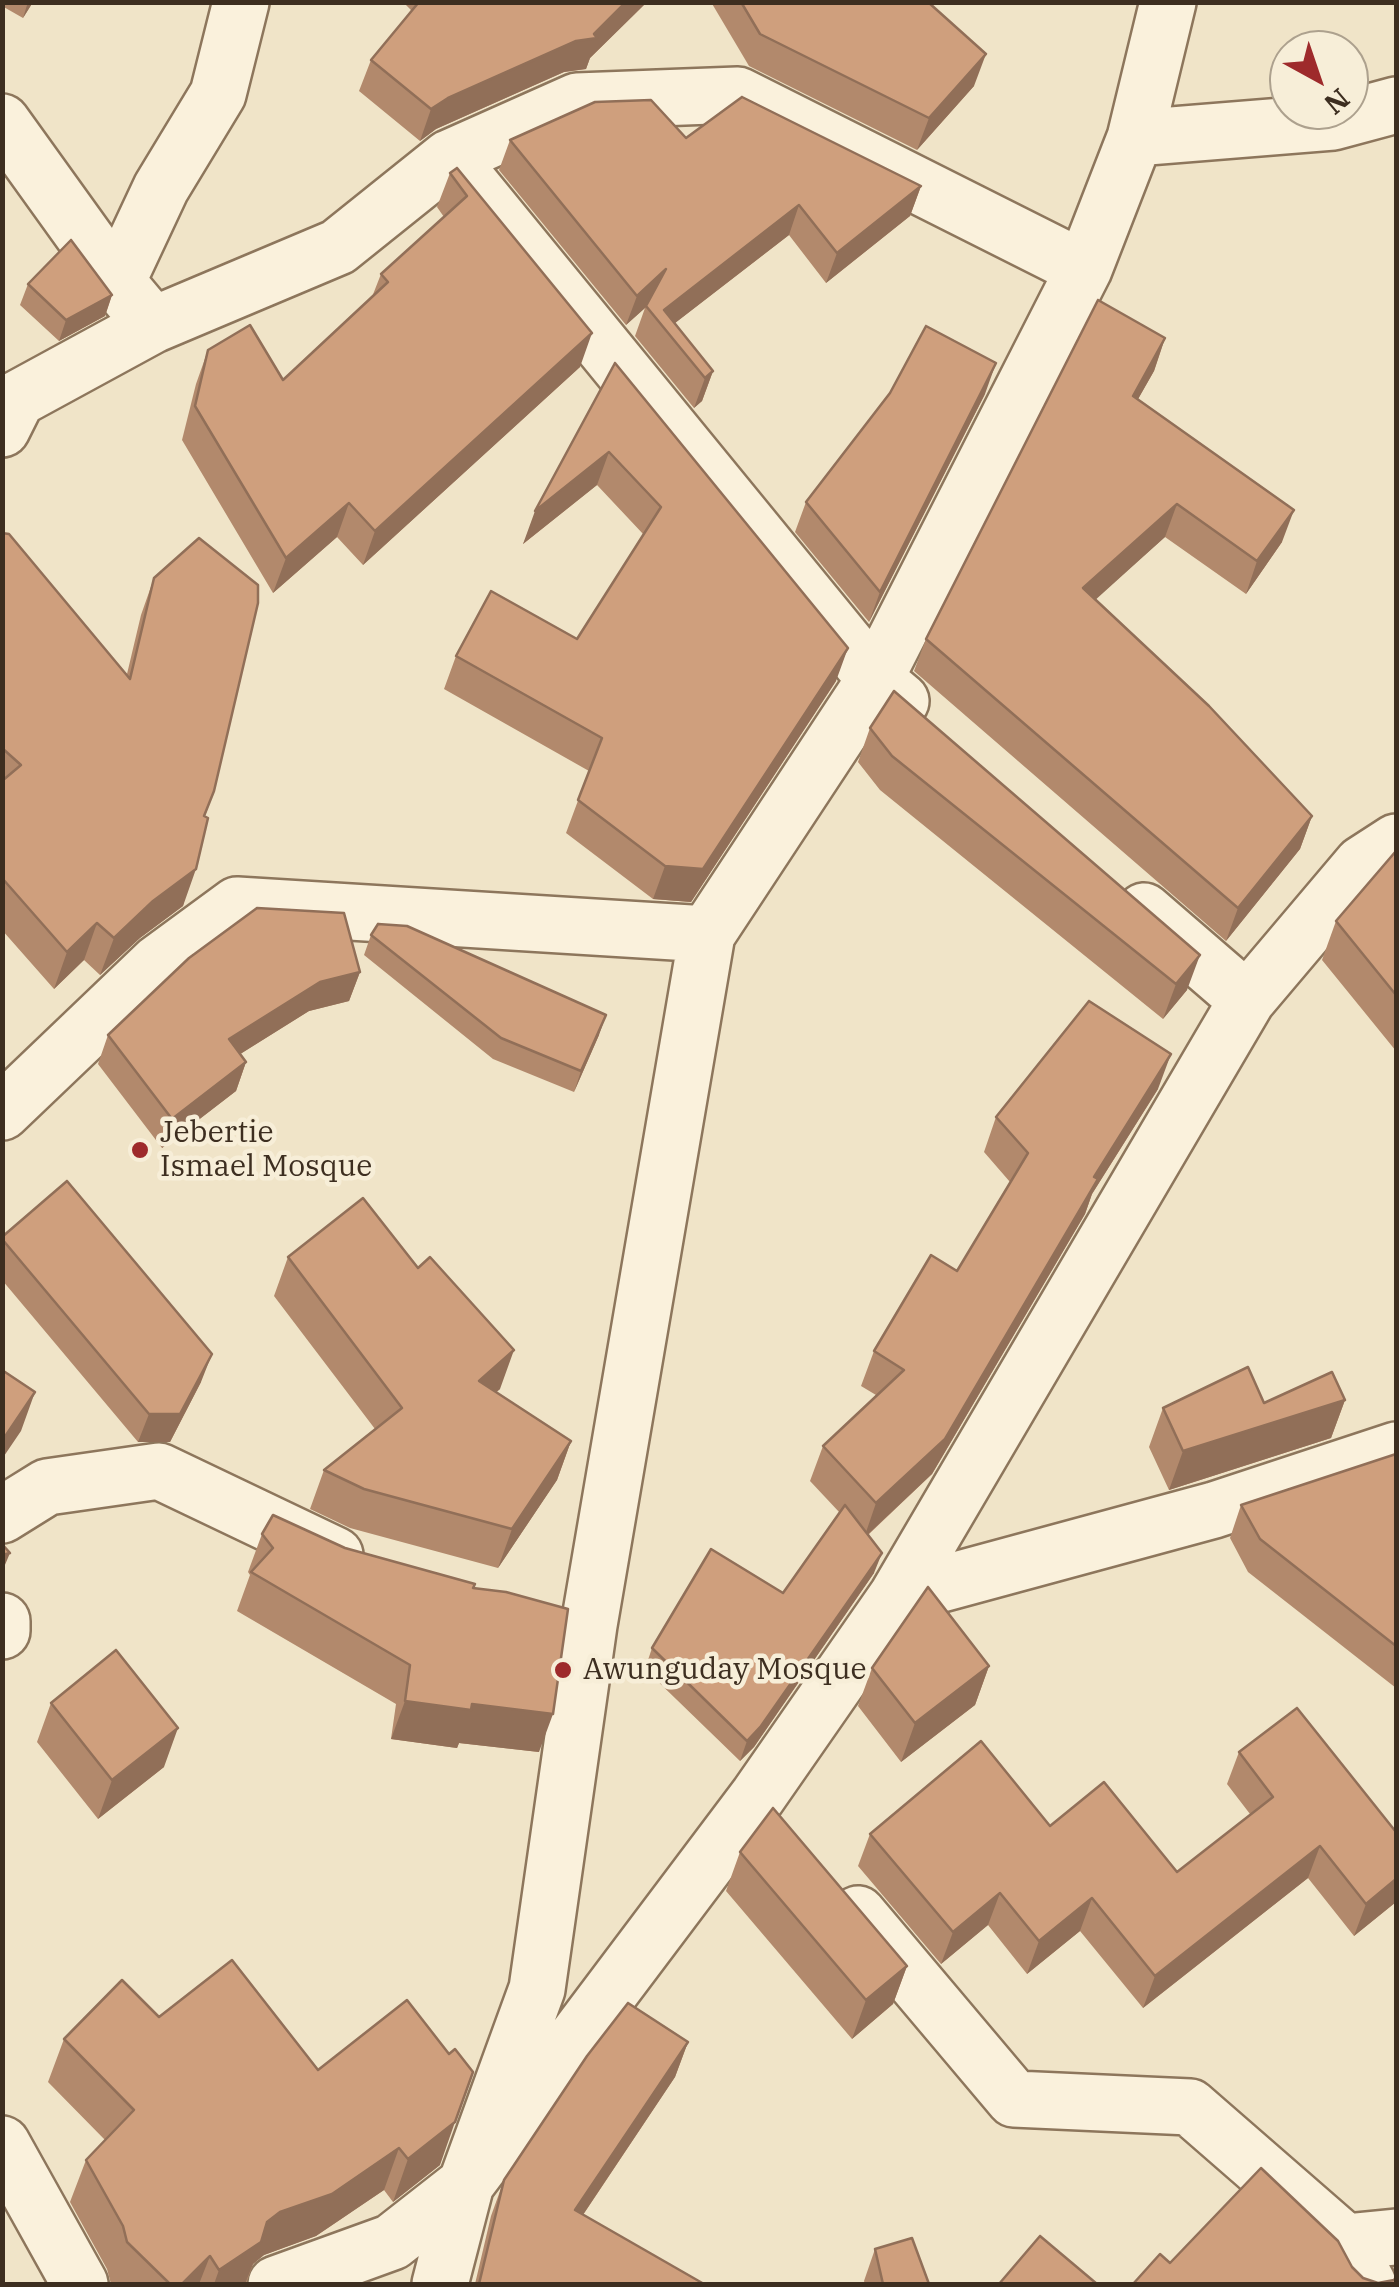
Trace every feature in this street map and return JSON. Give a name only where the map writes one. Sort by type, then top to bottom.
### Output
[{"type":"street","points":[[117,282],[162,188],[218,94],[241,2]]},
{"type":"street","points":[[440,2284],[466,2184],[537,1989],[569,1620],[708,934],[875,679],[1084,269],[1134,138],[1168,2]]},
{"type":"street","points":[[7,408],[153,325],[338,246],[449,158],[577,101],[738,95],[1084,269]]},
{"type":"street","points":[[1134,138],[1333,122],[1396,104]]},
{"type":"street","points":[[2,122],[117,282],[153,325]]},
{"type":"street","points":[[449,158],[875,679],[935,730]]},
{"type":"street","points":[[276,2284],[392,2242],[466,2184],[758,1796],[898,1596],[1247,1000],[1362,864],[1396,842]]},
{"type":"street","points":[[1113,884],[1247,1000]]},
{"type":"street","points":[[2,1112],[158,963],[237,905],[708,934]]},
{"type":"street","points":[[898,1596],[1214,1510],[1396,1450]]},
{"type":"street","points":[[2,1515],[47,1488],[158,1470],[339,1557],[378,1568]]},
{"type":"street","points":[[2,1621],[2,1630]]},
{"type":"street","points":[[758,1796],[1014,2098],[1190,2107],[1370,2255]]},
{"type":"street","points":[[2,2144],[80,2284]]},
{"type":"building","points":[[419,2],[626,2],[594,34],[597,38],[576,41],[431,109],[371,60]]},
{"type":"building","points":[[741,2],[928,2],[986,54],[929,118],[760,34]]},
{"type":"building","points":[[742,97],[921,186],[837,253],[799,205],[664,310],[713,371],[705,378],[646,306],[666,269],[637,296],[510,140],[595,102],[651,100],[686,138]]},
{"type":"building","points":[[457,168],[592,333],[375,531],[349,503],[286,558],[195,406],[208,350],[250,325],[283,380],[388,282],[381,274],[467,196],[450,173]]},
{"type":"building","points":[[71,240],[112,295],[66,320],[28,284]]},
{"type":"building","points":[[1098,300],[1165,338],[1133,396],[1294,510],[1257,561],[1177,504],[1083,588],[1209,706],[1312,816],[1238,908],[926,639]]},
{"type":"building","points":[[926,326],[996,363],[880,592],[806,502],[890,393]]},
{"type":"building","points":[[615,363],[848,648],[703,869],[665,866],[578,800],[602,738],[456,656],[491,591],[577,639],[661,507],[609,452],[535,511]]},
{"type":"building","points":[[2,533],[9,534],[130,679],[154,578],[199,538],[258,585],[258,603],[214,791],[204,816],[208,818],[196,869],[153,901],[114,938],[97,923],[67,952],[2,878],[2,781],[21,765],[2,748]]},
{"type":"building","points":[[894,691],[1200,955],[1176,984],[892,756],[870,728]]},
{"type":"building","points":[[1396,851],[1396,995],[1336,921]]},
{"type":"building","points":[[257,908],[344,913],[360,972],[320,982],[229,1039],[246,1062],[172,1119],[108,1035],[189,958]]},
{"type":"building","points":[[378,924],[407,926],[606,1015],[581,1071],[501,1038],[371,935]]},
{"type":"building","points":[[1089,1001],[1171,1054],[1094,1177],[1098,1179],[945,1439],[876,1503],[823,1446],[904,1370],[874,1351],[931,1255],[957,1271],[1028,1153],[996,1117]]},
{"type":"building","points":[[67,1181],[212,1354],[180,1414],[149,1414],[2,1239]]},
{"type":"building","points":[[363,1198],[418,1268],[430,1257],[514,1350],[479,1381],[571,1441],[512,1529],[364,1489],[324,1470],[402,1408],[288,1257]]},
{"type":"building","points":[[1248,1367],[1264,1403],[1332,1372],[1345,1400],[1183,1451],[1163,1408]]},
{"type":"building","points":[[2,1370],[35,1392],[2,1441]]},
{"type":"building","points":[[1396,1454],[1396,1646],[1260,1539],[1241,1505]]},
{"type":"building","points":[[845,1505],[882,1553],[747,1741],[652,1648],[711,1549],[783,1593]]},
{"type":"building","points":[[273,1515],[345,1548],[475,1584],[473,1588],[506,1592],[568,1609],[553,1714],[472,1704],[471,1710],[405,1701],[410,1665],[251,1572],[273,1548],[262,1534]]},
{"type":"building","points":[[928,1587],[989,1666],[915,1723],[872,1668]]},
{"type":"building","points":[[116,1650],[178,1728],[112,1780],[51,1703]]},
{"type":"building","points":[[1297,1708],[1396,1832],[1396,1879],[1366,1904],[1320,1846],[1155,1976],[1092,1898],[1039,1941],[1000,1893],[953,1932],[870,1834],[981,1741],[1050,1826],[1104,1782],[1177,1872],[1273,1797],[1239,1752]]},
{"type":"building","points":[[773,1808],[907,1966],[866,2000],[740,1852]]},
{"type":"building","points":[[232,1960],[318,2070],[407,2000],[449,2054],[455,2049],[473,2072],[455,2122],[408,2159],[399,2148],[332,2194],[280,2212],[267,2222],[261,2242],[219,2270],[210,2256],[182,2284],[170,2284],[127,2242],[123,2226],[86,2160],[134,2110],[64,2039],[122,1980],[159,2017]]},
{"type":"building","points":[[628,2003],[688,2042],[575,2210],[704,2284],[479,2284],[504,2180],[587,2056]]},
{"type":"building","points":[[1261,2168],[1338,2241],[1363,2278],[1378,2283],[1396,2277],[1396,2284],[1133,2284],[1160,2254],[1170,2263]]},
{"type":"building","points":[[1040,2236],[1097,2284],[999,2284]]},
{"type":"building","points":[[912,2238],[929,2284],[883,2284],[875,2249]]},
{"type":"place","name":"Jebertie Ismael Mosque","points":[[140,1150]]},
{"type":"place","name":"Awunguday Mosque","points":[[563,1670]]}]
